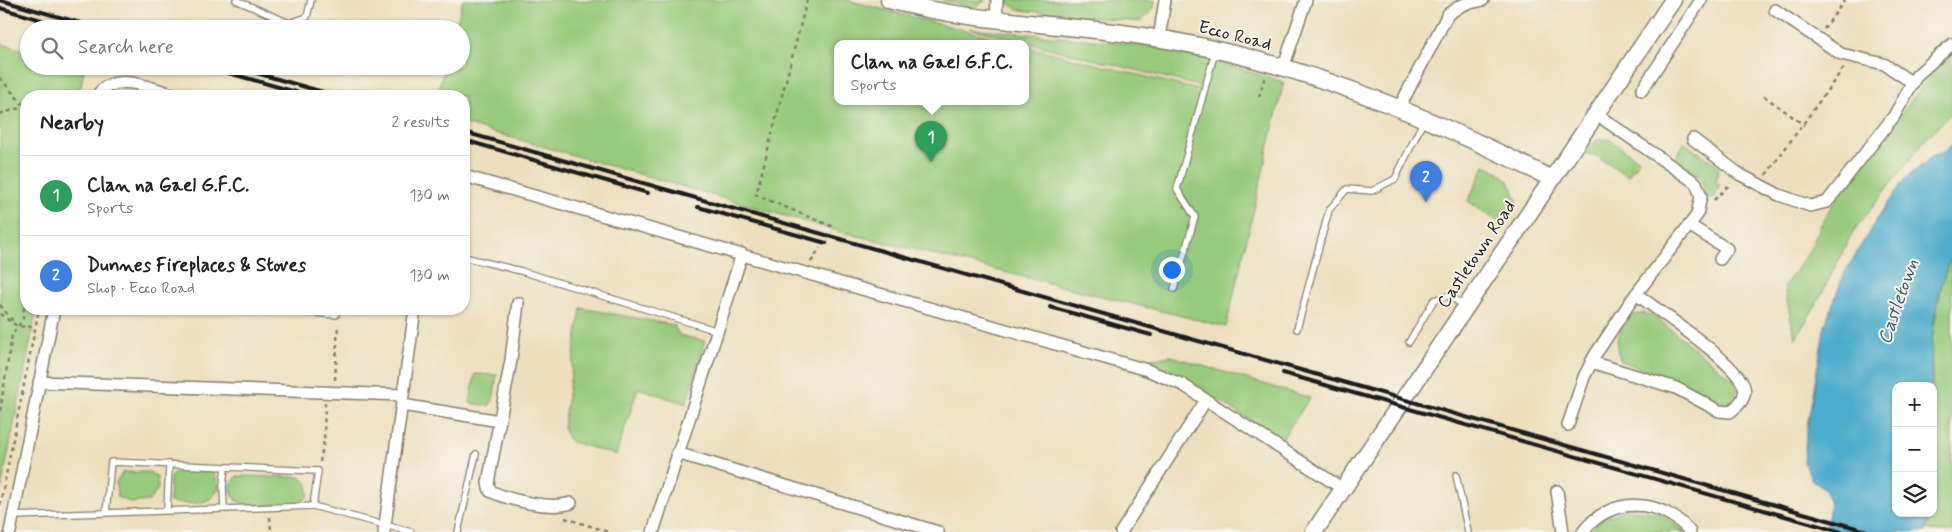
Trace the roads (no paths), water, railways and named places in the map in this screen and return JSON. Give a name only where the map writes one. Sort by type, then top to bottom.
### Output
[{"type":"street","name":"Ecco Road","points":[[889,0],[964,16],[1159,39],[1216,50],[1276,66],[1319,78],[1425,119],[1552,179]]},
{"type":"street","points":[[996,20],[997,0]]},
{"type":"street","points":[[1159,39],[1165,0]]},
{"type":"street","points":[[1276,66],[1306,0]]},
{"type":"street","points":[[1398,108],[1448,14],[1462,2],[1483,0]]},
{"type":"street","name":"Castletown Road","points":[[1314,532],[1674,0]]},
{"type":"street","points":[[1642,90],[1701,0]]},
{"type":"street","points":[[1775,10],[1841,54],[1884,64],[1913,83]]},
{"type":"street","points":[[1693,139],[1739,174],[1779,195],[1810,206],[1827,202],[1894,116],[1913,83],[1931,61],[1952,44]]},
{"type":"street","points":[[101,90],[110,84],[125,83],[154,90]]},
{"type":"street","points":[[1568,425],[1591,362],[1636,294],[1697,214],[1701,196],[1696,183],[1596,114]]},
{"type":"street","points":[[470,178],[1147,370],[1183,385],[1343,489]]},
{"type":"street","points":[[1689,225],[1727,249],[1720,259]]},
{"type":"street","points":[[653,532],[742,254]]},
{"type":"street","points":[[1591,362],[1676,388],[1719,410],[1730,412],[1741,403],[1745,389],[1740,379],[1726,364],[1636,294]]},
{"type":"street","points":[[518,303],[500,420],[490,462],[488,483],[490,491],[502,496],[553,506],[571,503]]},
{"type":"street","points":[[10,532],[53,315]]},
{"type":"street","points":[[384,529],[414,315]]},
{"type":"street","points":[[38,382],[402,400],[500,420]]},
{"type":"street","points":[[1121,532],[1206,400]]},
{"type":"street","points":[[677,453],[938,532]]},
{"type":"street","points":[[1556,491],[1563,532]]},
{"type":"street","points":[[1583,532],[1606,512],[1635,504],[1660,508],[1673,515],[1690,532]]},
{"type":"lane","points":[[236,0],[282,20]]},
{"type":"lane","points":[[298,20],[307,17],[311,0]]},
{"type":"lane","points":[[1174,290],[1195,218],[1177,189],[1216,50]]},
{"type":"lane","points":[[1297,329],[1329,210],[1347,189],[1372,191],[1394,179],[1425,119]]},
{"type":"lane","points":[[470,258],[521,271],[718,331]]},
{"type":"lane","points":[[1409,342],[1434,300],[1448,296],[1466,306]]},
{"type":"lane","points":[[458,532],[476,454]]},
{"type":"lane","points":[[106,513],[111,462],[318,471],[312,506]]},
{"type":"lane","points":[[167,511],[169,464]]},
{"type":"lane","points":[[224,509],[223,487],[225,467]]},
{"type":"lane","points":[[1456,475],[1468,532]]},
{"type":"lane","points":[[13,516],[312,506],[384,529],[411,532]]},
{"type":"water","name":"Castletown","points":[[1952,144],[1952,258],[1941,288],[1934,321],[1931,382],[1892,382],[1892,517],[1930,517],[1925,532],[1826,532],[1830,504],[1825,490],[1812,480],[1804,462],[1806,433],[1825,325],[1844,274],[1873,225],[1904,180],[1931,157],[1945,151]]},
{"type":"railway","points":[[0,0],[70,20]]},
{"type":"railway","points":[[0,8],[41,20]]},
{"type":"railway","points":[[236,75],[289,90]]},
{"type":"railway","points":[[264,75],[316,90]]},
{"type":"railway","points":[[470,134],[1870,532]]},
{"type":"railway","points":[[470,142],[648,193]]},
{"type":"railway","points":[[698,207],[826,243]]},
{"type":"railway","points":[[1050,307],[1151,335]]},
{"type":"railway","points":[[1283,373],[1841,532]]},
{"type":"place","name":"Clan na Gael G.F.C.","points":[[931,162]]},
{"type":"place","name":"Dunnes Fireplaces & Stoves","points":[[1426,202]]}]
